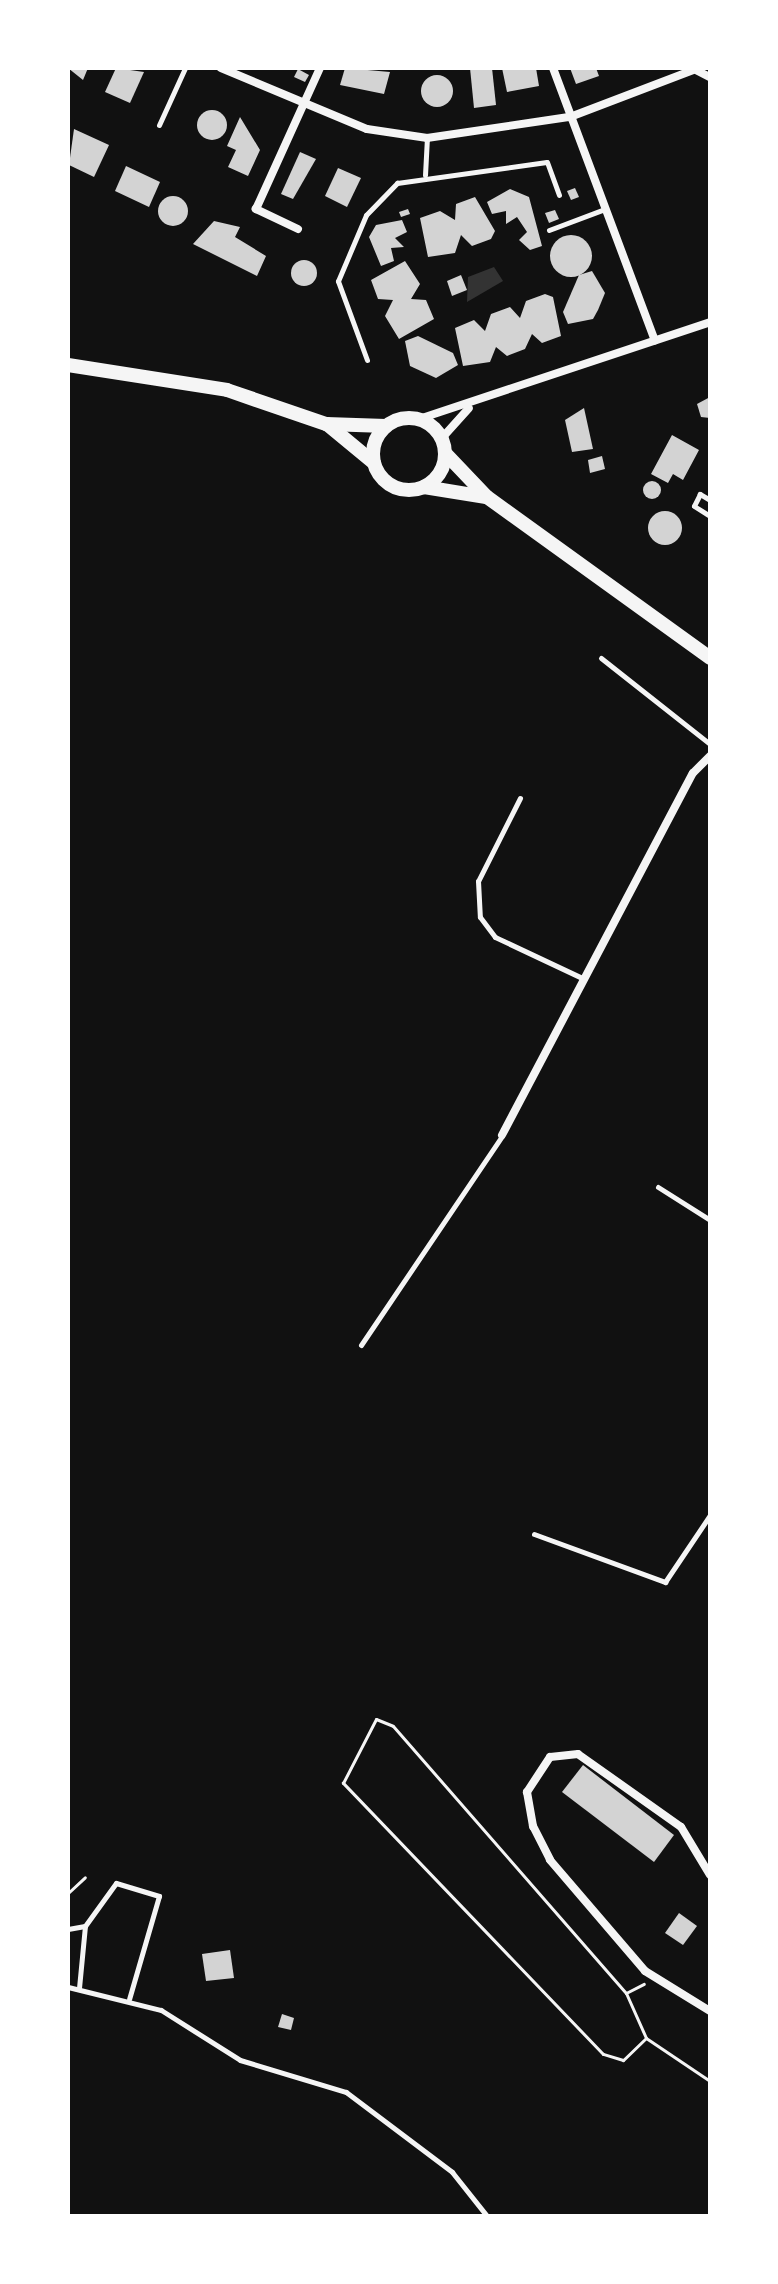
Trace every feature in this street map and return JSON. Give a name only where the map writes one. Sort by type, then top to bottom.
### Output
[{"type":"main road","points":[[68,365],[227,390],[326,424],[386,426],[419,419],[442,438],[446,454],[487,497],[710,658]]},
{"type":"main road","points":[[326,424],[374,463],[394,486],[424,487],[487,497]]},
{"type":"main road","points":[[374,463],[375,443],[386,426]]},
{"type":"main road","points":[[424,487],[440,474],[446,454]]},
{"type":"street","points":[[221,68],[303,105],[367,129],[427,138],[570,117],[693,69],[710,77]]},
{"type":"street","points":[[298,229],[256,209],[320,68]]},
{"type":"street","points":[[553,68],[655,341]]},
{"type":"street","points":[[419,419],[472,405],[710,322]]},
{"type":"street","points":[[442,438],[472,405]]},
{"type":"street","points":[[502,1135],[582,978],[693,773],[710,756]]},
{"type":"street","points":[[710,1875],[681,1827],[578,1754],[550,1757],[532,1782],[526,1803],[550,1860],[654,1979],[710,2011]]},
{"type":"lane","points":[[159,125],[185,68]]},
{"type":"lane","points":[[425,175],[427,138]]},
{"type":"lane","points":[[367,360],[338,281],[366,215],[397,183],[425,175],[547,162],[559,195]]},
{"type":"lane","points":[[549,230],[605,209]]},
{"type":"lane","points":[[710,500],[700,494],[694,506],[710,516]]},
{"type":"lane","points":[[601,658],[710,744]]},
{"type":"lane","points":[[520,798],[478,881],[480,917],[495,937],[582,978]]},
{"type":"lane","points":[[361,1345],[502,1135]]},
{"type":"lane","points":[[658,1187],[710,1220]]},
{"type":"lane","points":[[534,1534],[665,1582],[710,1515]]},
{"type":"lane","points":[[79,1988],[85,1926],[116,1883],[159,1896],[129,1999]]},
{"type":"lane","points":[[68,1929],[85,1926]]},
{"type":"lane","points":[[68,1987],[129,1999],[161,2010],[240,2060],[346,2092],[387,2116],[452,2172],[487,2216]]},
{"type":"path","points":[[646,2038],[623,2060],[603,2054],[343,1783],[376,1719],[393,1726],[626,1993],[646,2038],[710,2081]]},
{"type":"path","points":[[68,1893],[85,1877]]},
{"type":"path","points":[[626,1993],[654,1979]]},
{"type":"shaded area","points":[[494,267],[503,281],[467,302],[468,277]]},
{"type":"building","points":[[68,68],[88,68],[83,80]]},
{"type":"building","points":[[116,68],[144,72],[130,103],[105,92]]},
{"type":"building","points":[[345,68],[390,72],[384,94],[340,85]]},
{"type":"building","points":[[470,68],[492,68],[496,105],[474,108]]},
{"type":"building","points":[[502,68],[536,68],[539,86],[507,92]]},
{"type":"building","points":[[570,68],[596,68],[599,76],[576,84]]},
{"type":"building","points":[[298,69],[309,75],[305,82],[294,77]]},
{"type":"building","points":[[437,75],[448,80],[453,91],[448,102],[437,107],[426,102],[421,91],[426,80]]},
{"type":"building","points":[[212,110],[223,114],[227,125],[223,136],[212,140],[201,136],[197,125],[201,114]]},
{"type":"building","points":[[240,117],[260,150],[248,176],[228,167],[236,150],[227,146]]},
{"type":"building","points":[[74,129],[109,145],[94,177],[69,165]]},
{"type":"building","points":[[300,152],[316,159],[293,199],[281,194]]},
{"type":"building","points":[[126,166],[160,182],[149,207],[115,191]]},
{"type":"building","points":[[338,168],[361,178],[347,207],[325,196]]},
{"type":"building","points":[[575,188],[579,197],[571,200],[567,191]]},
{"type":"building","points":[[510,189],[529,197],[542,246],[530,250],[519,240],[527,232],[517,217],[506,224],[506,211],[492,214],[487,202]]},
{"type":"building","points":[[173,196],[184,200],[188,211],[184,222],[173,226],[162,222],[158,211],[162,200]]},
{"type":"building","points":[[475,197],[495,231],[491,239],[472,246],[461,235],[455,253],[428,257],[420,218],[440,211],[455,220],[456,204]]},
{"type":"building","points":[[408,209],[410,214],[401,217],[399,212]]},
{"type":"building","points":[[555,210],[559,219],[549,223],[545,213]]},
{"type":"building","points":[[402,220],[407,232],[395,238],[404,247],[391,248],[394,261],[381,266],[369,237],[376,225]]},
{"type":"building","points":[[214,221],[240,227],[235,237],[266,256],[257,276],[193,244]]},
{"type":"building","points":[[571,235],[586,241],[592,256],[586,271],[571,277],[556,271],[550,256],[556,241]]},
{"type":"building","points":[[304,260],[313,264],[317,273],[313,282],[304,286],[295,282],[291,273],[295,264]]},
{"type":"building","points":[[405,261],[420,284],[411,299],[426,300],[434,319],[399,339],[385,316],[393,300],[378,299],[371,280]]},
{"type":"building","points":[[592,271],[605,293],[598,310],[593,319],[568,324],[563,312],[579,275]]},
{"type":"building","points":[[461,275],[467,290],[452,296],[447,281]]},
{"type":"building","points":[[545,294],[553,297],[561,336],[542,343],[532,334],[525,349],[507,356],[496,347],[490,362],[463,366],[455,328],[474,320],[485,331],[491,314],[510,307],[520,318],[526,301]]},
{"type":"building","points":[[418,336],[453,353],[458,365],[436,378],[410,366],[405,341]]},
{"type":"building","points":[[710,397],[710,418],[701,417],[697,404]]},
{"type":"building","points":[[584,408],[593,449],[572,452],[565,420]]},
{"type":"building","points":[[672,435],[699,450],[683,480],[673,474],[668,483],[651,474]]},
{"type":"building","points":[[602,456],[605,469],[590,473],[588,460]]},
{"type":"building","points":[[652,481],[661,490],[652,499],[643,490]]},
{"type":"building","points":[[665,511],[677,516],[682,528],[677,540],[665,545],[653,540],[648,528],[653,516]]},
{"type":"building","points":[[583,1765],[674,1835],[654,1862],[562,1792]]},
{"type":"building","points":[[679,1913],[697,1926],[683,1945],[665,1933]]},
{"type":"building","points":[[230,1950],[234,1978],[206,1981],[202,1954]]},
{"type":"building","points":[[282,2014],[294,2018],[291,2030],[278,2027]]}]
